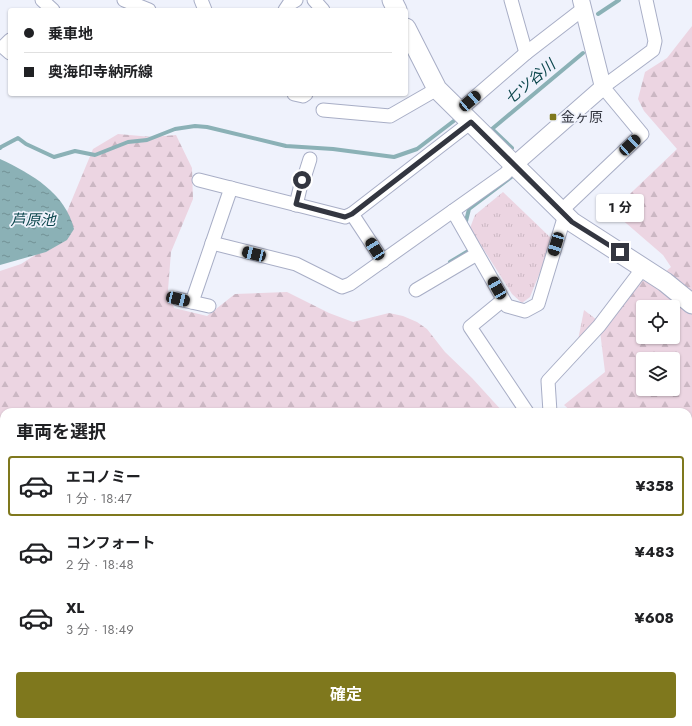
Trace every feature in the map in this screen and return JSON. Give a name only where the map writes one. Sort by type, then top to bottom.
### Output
[{"type":"main road","points":[[408,33],[437,89],[572,222],[664,282],[692,304]]},
{"type":"street","points":[[124,0],[144,8]]},
{"type":"street","points":[[286,8],[289,4],[296,0]]},
{"type":"street","points":[[314,0],[321,8]]},
{"type":"street","points":[[511,0],[526,53]]},
{"type":"street","points":[[212,243],[296,264],[342,286],[350,284],[505,174],[603,87],[652,50],[655,41],[646,0]]},
{"type":"street","points":[[199,180],[345,217],[352,214],[465,116],[526,53],[582,4],[603,87],[642,134],[563,213],[538,304],[525,311],[507,306],[453,211]]},
{"type":"street","points":[[8,42],[3,47],[8,51]]},
{"type":"street","points":[[322,110],[390,116],[437,89]]},
{"type":"street","points":[[296,204],[302,180],[310,159]]},
{"type":"street","points":[[192,302],[231,188]]},
{"type":"street","points":[[352,214],[383,261]]},
{"type":"street","points":[[416,290],[477,254]]},
{"type":"street","points":[[550,408],[548,381],[599,326],[643,268]]},
{"type":"street","points":[[178,299],[209,306]]},
{"type":"street","points":[[504,300],[470,327],[524,408]]},
{"type":"green space","points":[[692,26],[692,408],[567,408],[564,405],[605,372],[600,331],[638,282],[645,280],[651,284],[671,267],[663,255],[612,211],[677,149],[644,111],[638,99],[645,72],[667,58]]},
{"type":"green space","points":[[118,134],[152,137],[176,135],[192,168],[193,199],[171,252],[168,290],[174,308],[207,316],[235,294],[287,292],[329,313],[353,322],[389,313],[403,316],[417,322],[427,329],[445,352],[472,378],[499,408],[0,408],[0,271],[21,264],[54,243],[93,149]]},
{"type":"green space","points":[[503,192],[553,240],[530,297],[522,303],[512,294],[470,228],[475,215]]},
{"type":"green space","points":[[584,310],[597,320],[577,345]]},
{"type":"water","name":"芦原池","points":[[0,159],[24,171],[46,186],[63,205],[70,216],[74,229],[67,240],[46,252],[0,265]]},
{"type":"waterway","name":"七ツ谷川","points":[[598,14],[619,0]]},
{"type":"waterway","name":"七ツ谷川","points":[[512,148],[492,129],[583,53]]},
{"type":"waterway","points":[[0,148],[18,138],[26,144],[54,157],[75,151],[95,155],[128,142],[147,140],[175,129],[195,126],[207,127],[286,146],[333,149],[394,157],[417,149],[455,120]]},
{"type":"waterway","points":[[465,225],[469,209],[514,175]]},
{"type":"waterway","points":[[450,262],[470,250]]},
{"type":"place","name":"金ヶ原","points":[[553,117]]},
{"type":"route","points":[[302,180],[296,204],[345,217],[352,214],[471,122],[572,222],[620,252]]}]
